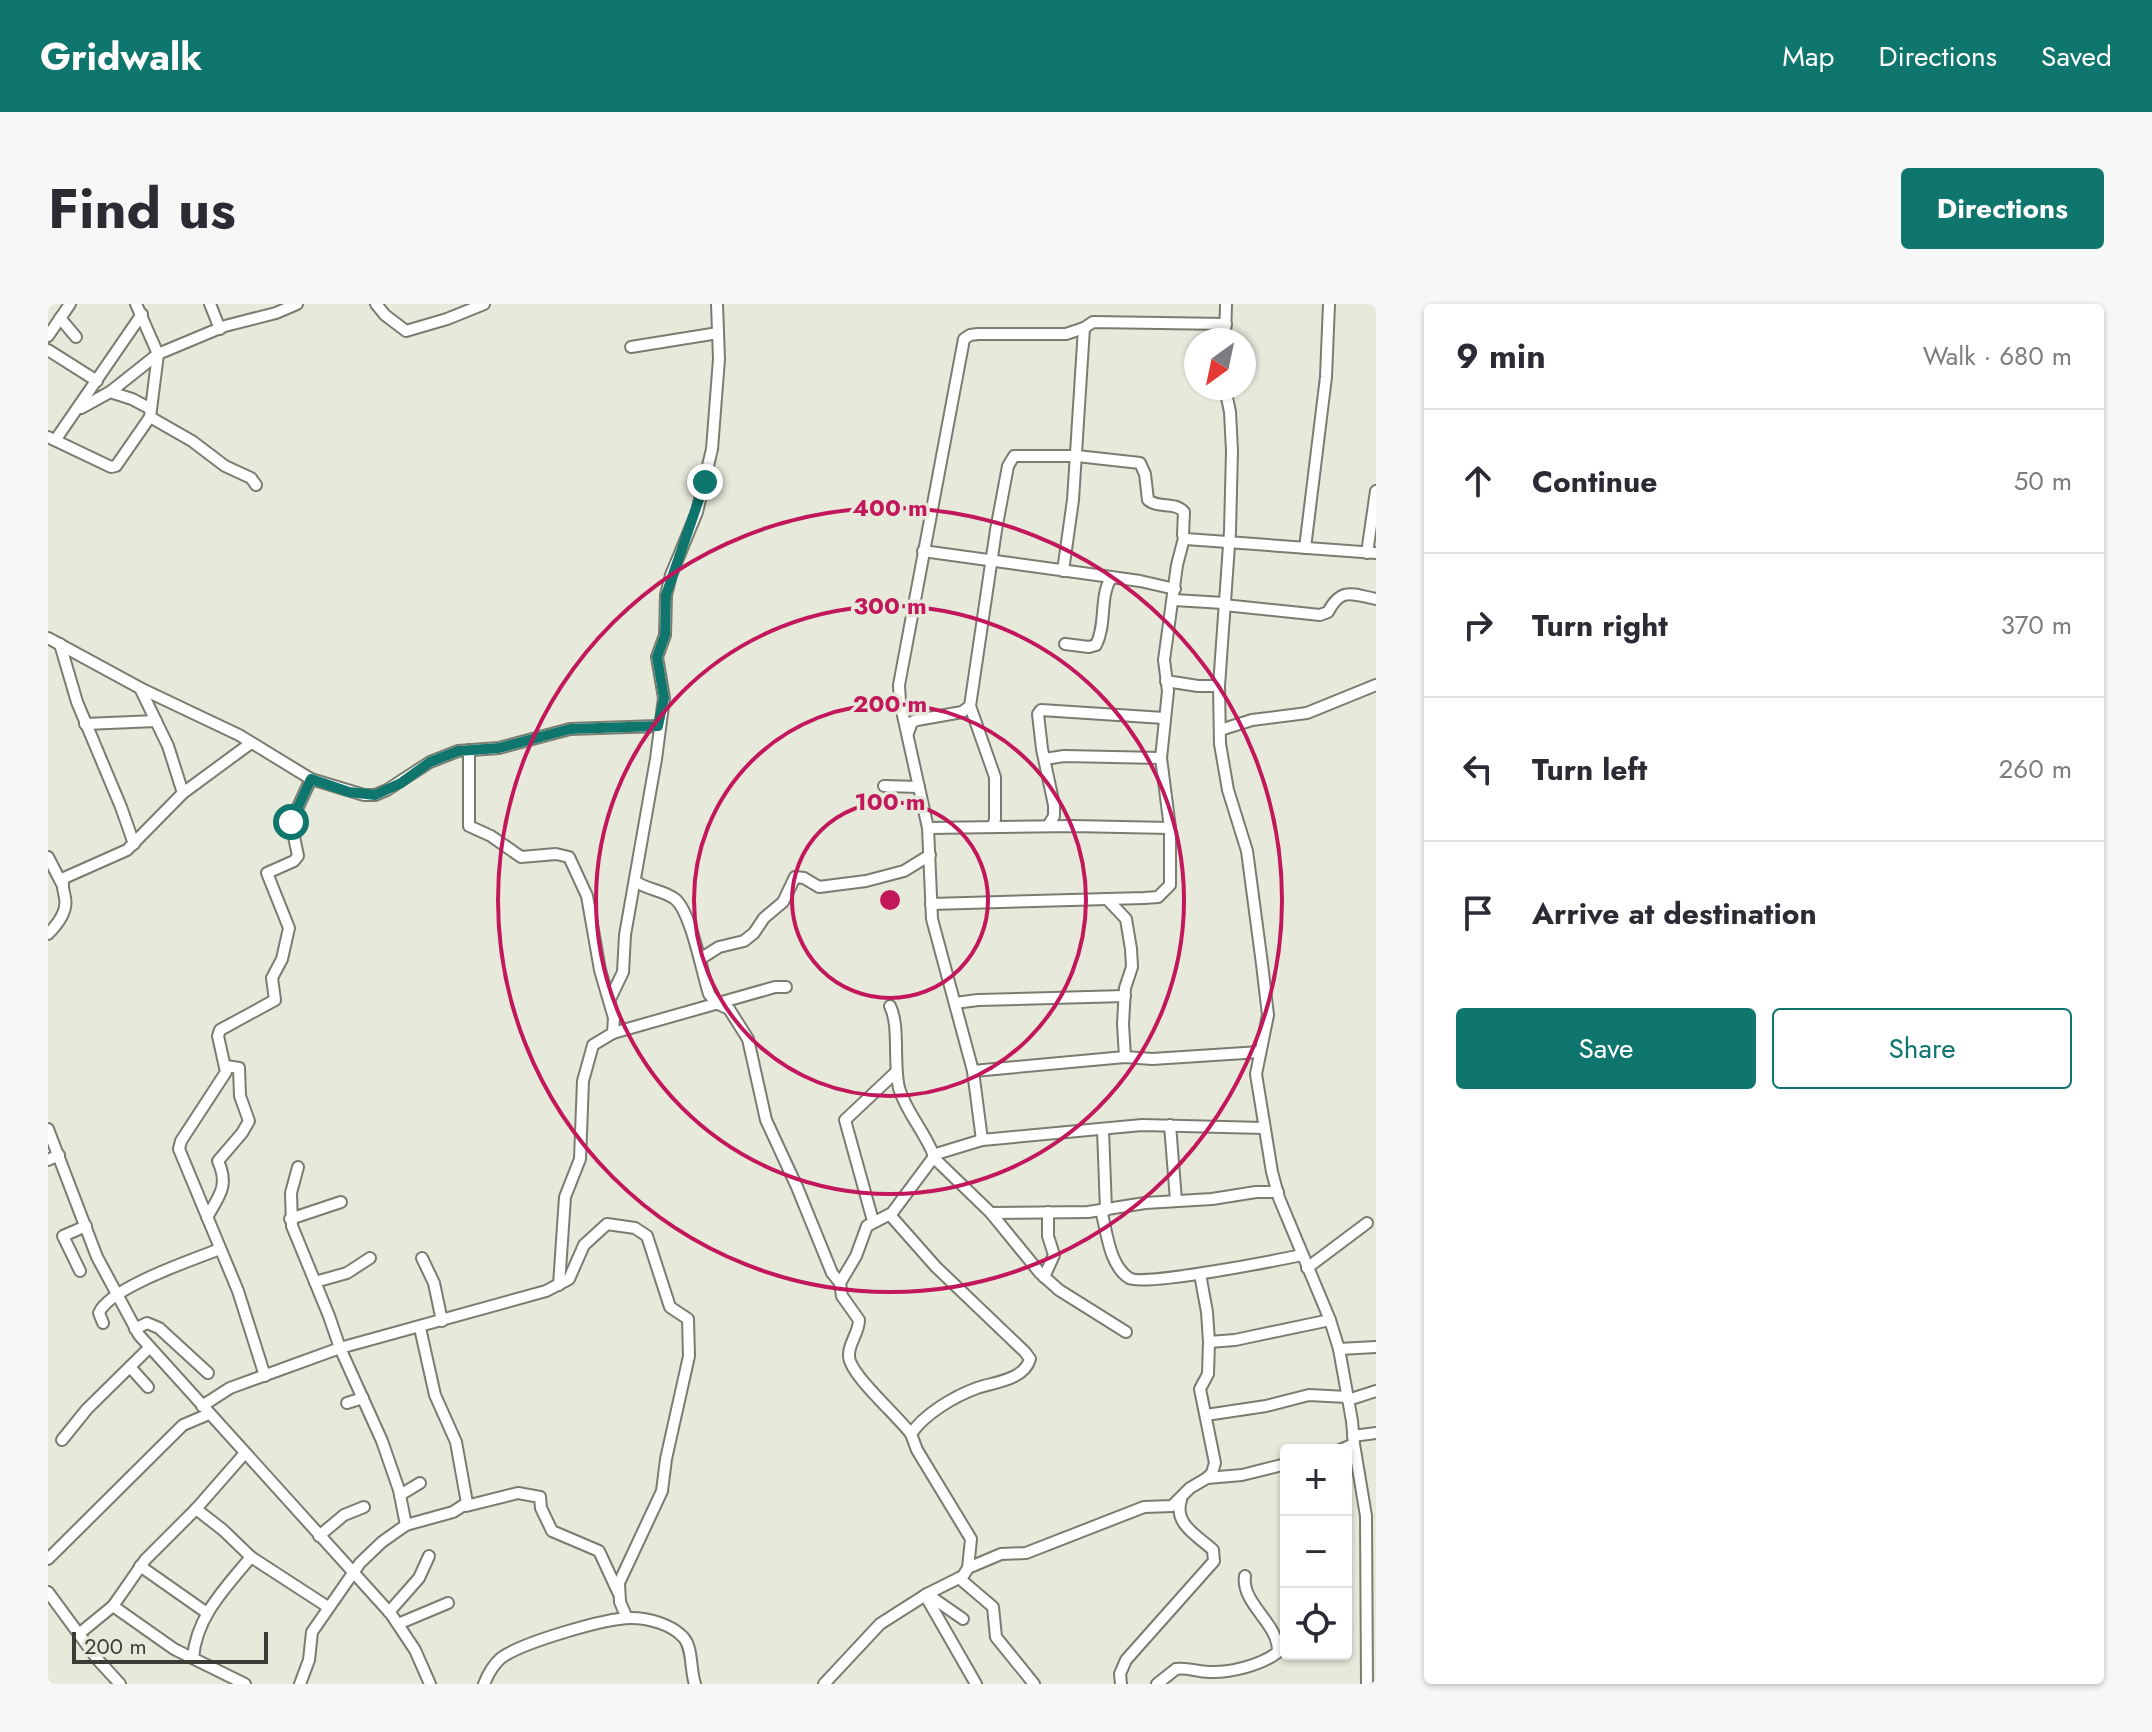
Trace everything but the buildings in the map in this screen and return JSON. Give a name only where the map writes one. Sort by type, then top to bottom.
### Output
[{"type":"street","points":[[48,336],[70,304]]},
{"type":"street","points":[[210,304],[220,329]]},
{"type":"street","points":[[77,410],[110,392],[158,354],[220,329],[297,304]]},
{"type":"street","points":[[376,304],[406,331],[484,304]]},
{"type":"street","points":[[610,999],[623,972],[625,935],[656,759],[664,698],[657,657],[665,635],[666,595],[697,512],[709,468],[718,390],[717,304]]},
{"type":"street","points":[[1226,304],[1226,328]]},
{"type":"street","points":[[1305,548],[1326,377],[1329,304]]},
{"type":"street","points":[[139,309],[158,354],[151,413],[116,466],[111,467],[52,438],[97,381],[139,309]]},
{"type":"street","points":[[60,318],[76,337]]},
{"type":"street","points":[[982,1140],[973,1071],[932,919],[928,828],[898,691],[964,339],[970,335],[1066,334],[1093,322],[1226,324]]},
{"type":"street","points":[[1063,571],[1077,456],[1084,328]]},
{"type":"street","points":[[631,347],[718,333]]},
{"type":"street","points":[[48,350],[97,381]]},
{"type":"street","points":[[110,392],[132,399],[225,466],[251,478],[256,485]]},
{"type":"street","points":[[1227,400],[1232,435],[1229,542],[1219,686],[1220,730],[1228,790],[1247,851],[1268,1015],[1256,1074],[1278,1192],[1339,1349],[1353,1440],[1371,1515],[1372,1651],[1367,1684]]},
{"type":"street","points":[[931,904],[1144,898],[1158,897],[1164,893],[1172,876],[1170,828],[1161,758],[1168,691],[1164,660],[1184,538],[1184,512],[1177,506],[1152,504],[1148,500],[1145,474],[1140,463],[1077,456],[1014,456],[1010,460],[970,706],[995,777],[993,827]]},
{"type":"street","points":[[1184,538],[1372,553],[1376,491]]},
{"type":"street","points":[[923,551],[1111,578],[1224,604],[1320,615],[1326,614],[1340,595],[1355,594],[1376,599]]},
{"type":"street","points":[[1065,644],[1096,645],[1104,618],[1106,586],[1111,578]]},
{"type":"street","points":[[48,638],[251,743],[311,779],[349,792],[375,795],[401,783],[445,755],[499,748],[570,729],[658,726]]},
{"type":"street","points":[[60,644],[67,675],[85,724],[134,844]]},
{"type":"street","points":[[1166,681],[1219,686]]},
{"type":"street","points":[[1220,730],[1252,720],[1307,713],[1376,685]]},
{"type":"street","points":[[140,688],[183,793]]},
{"type":"street","points":[[908,733],[912,722],[962,712],[970,706]]},
{"type":"street","points":[[1048,826],[1054,816],[1038,714],[1043,708],[1164,718]]},
{"type":"street","points":[[85,724],[156,721]]},
{"type":"street","points":[[62,884],[66,877],[118,855],[134,844],[183,793],[251,743]]},
{"type":"street","points":[[469,750],[469,826],[491,836],[521,857],[556,854],[569,857],[587,896],[600,970],[610,999],[615,1027],[613,1033]]},
{"type":"street","points":[[1045,759],[1064,756],[1161,758]]},
{"type":"street","points":[[265,1376],[251,1328],[179,1149],[187,1132],[224,1079],[226,1066],[218,1036],[220,1030],[275,1000],[272,978],[282,959],[289,928],[267,873],[294,861],[298,856],[291,822],[311,779]]},
{"type":"street","points":[[884,786],[919,787]]},
{"type":"street","points":[[928,828],[1170,828]]},
{"type":"street","points":[[700,959],[719,947],[744,941],[754,933],[764,918],[783,902],[795,877],[819,887],[866,881],[904,871],[930,855]]},
{"type":"street","points":[[48,857],[62,884],[66,901],[65,910],[48,934]]},
{"type":"street","points":[[635,881],[666,894],[681,905],[709,994],[716,1003],[729,1009],[748,1039],[766,1120],[832,1273],[840,1283],[842,1296],[859,1320],[849,1352],[850,1361],[858,1376],[911,1434],[917,1450],[971,1539],[968,1568]]},
{"type":"street","points":[[1107,899],[1126,919],[1132,967],[1125,996],[1125,1057]]},
{"type":"street","points":[[559,1285],[565,1197],[580,1159],[583,1081],[595,1043],[613,1033],[775,987],[786,987]]},
{"type":"street","points":[[955,1003],[1125,996]]},
{"type":"street","points":[[890,1006],[895,1030],[895,1073],[903,1099],[934,1157],[991,1213],[1044,1277],[1062,1293],[1126,1332]]},
{"type":"street","points":[[973,1071],[1125,1057],[1152,1059],[1260,1052]]},
{"type":"street","points":[[207,1217],[224,1185],[225,1175],[218,1161],[233,1146],[249,1121],[240,1096],[239,1068],[226,1066]]},
{"type":"street","points":[[873,1221],[845,1120],[895,1073]]},
{"type":"street","points":[[840,1283],[856,1256],[864,1230],[873,1221],[890,1215],[934,1157],[943,1150],[982,1140],[1170,1125],[1264,1128]]},
{"type":"street","points":[[1170,1125],[1176,1200]]},
{"type":"street","points":[[48,1129],[54,1158],[116,1296],[135,1329],[389,1612],[415,1650],[430,1684]]},
{"type":"street","points":[[1103,1130],[1104,1210],[1112,1254],[1121,1271],[1129,1278],[1139,1282],[1200,1274],[1302,1255]]},
{"type":"street","points":[[298,1167],[291,1193],[290,1219],[340,1348],[382,1441],[400,1495],[406,1525]]},
{"type":"street","points":[[991,1213],[1104,1210],[1176,1200],[1278,1192]]},
{"type":"street","points":[[290,1219],[341,1202]]},
{"type":"street","points":[[1044,1277],[1054,1255],[1048,1236],[1048,1212]]},
{"type":"street","points":[[890,1215],[936,1267],[1030,1359],[1027,1367],[1016,1374],[975,1388],[948,1403],[911,1434]]},
{"type":"street","points":[[48,1559],[183,1425],[230,1388],[340,1348],[420,1328],[559,1285],[569,1279],[584,1245],[611,1223],[635,1228],[647,1236],[671,1309],[689,1323],[689,1356],[662,1491],[624,1571],[618,1592]]},
{"type":"street","points":[[1307,1268],[1367,1223]]},
{"type":"street","points":[[80,1271],[64,1235],[86,1226]]},
{"type":"street","points":[[72,1256],[93,1245]]},
{"type":"street","points":[[103,1323],[100,1311],[103,1304],[157,1273],[220,1249]]},
{"type":"street","points":[[315,1282],[347,1273],[370,1258]]},
{"type":"street","points":[[422,1258],[434,1283],[442,1321]]},
{"type":"street","points":[[824,1684],[873,1631],[926,1594],[959,1578],[968,1568],[1001,1554],[1026,1553],[1144,1507],[1172,1506],[1190,1488],[1212,1473],[1215,1463],[1200,1389],[1208,1374],[1209,1342],[1200,1274]]},
{"type":"street","points":[[1209,1342],[1235,1340],[1330,1320]]},
{"type":"street","points":[[135,1329],[147,1323],[159,1328],[208,1373]]},
{"type":"street","points":[[420,1328],[435,1395],[456,1442],[468,1496],[466,1506]]},
{"type":"street","points":[[1339,1349],[1376,1347]]},
{"type":"street","points":[[62,1440],[87,1409],[149,1348]]},
{"type":"street","points":[[130,1367],[148,1387]]},
{"type":"street","points":[[1206,1415],[1266,1406],[1309,1395],[1347,1399],[1376,1391]]},
{"type":"street","points":[[347,1403],[363,1398]]},
{"type":"street","points":[[1348,1444],[1376,1433]]},
{"type":"street","points":[[80,1633],[113,1606],[140,1566],[245,1453]]},
{"type":"street","points":[[1207,1478],[1242,1475],[1280,1466]]},
{"type":"street","points":[[400,1495],[420,1483]]},
{"type":"street","points":[[300,1684],[309,1660],[312,1632],[352,1572],[382,1542],[406,1525],[518,1493],[540,1497],[542,1510],[552,1531],[599,1551],[627,1618]]},
{"type":"street","points":[[1121,1684],[1120,1674],[1126,1660],[1214,1561],[1213,1550],[1182,1522],[1179,1514],[1182,1498]]},
{"type":"street","points":[[319,1536],[344,1515],[364,1507]]},
{"type":"street","points":[[196,1509],[251,1557],[328,1607]]},
{"type":"street","points":[[389,1612],[419,1578],[429,1556]]},
{"type":"street","points":[[193,1658],[194,1646],[207,1613],[251,1557]]},
{"type":"street","points":[[140,1566],[207,1613]]},
{"type":"street","points":[[1157,1684],[1176,1669],[1221,1671],[1251,1665],[1278,1652],[1273,1633],[1245,1588],[1245,1576]]},
{"type":"street","points":[[959,1578],[993,1607],[996,1637],[1034,1684]]},
{"type":"street","points":[[48,1592],[98,1660],[120,1684]]},
{"type":"street","points":[[926,1594],[963,1619]]},
{"type":"street","points":[[926,1594],[976,1684]]},
{"type":"street","points":[[398,1624],[448,1603]]},
{"type":"street","points":[[113,1606],[174,1649],[245,1684]]},
{"type":"street","points":[[484,1684],[496,1664],[512,1652],[560,1634],[627,1618],[665,1625],[684,1637],[695,1684]]},
{"type":"street","points":[[1221,1671],[1221,1684]]},
{"type":"route","points":[[291,822],[311,779],[349,792],[375,795],[401,783],[430,762],[458,751],[499,748],[570,729],[658,726],[664,698],[657,657],[665,635],[666,595],[705,482]]}]
